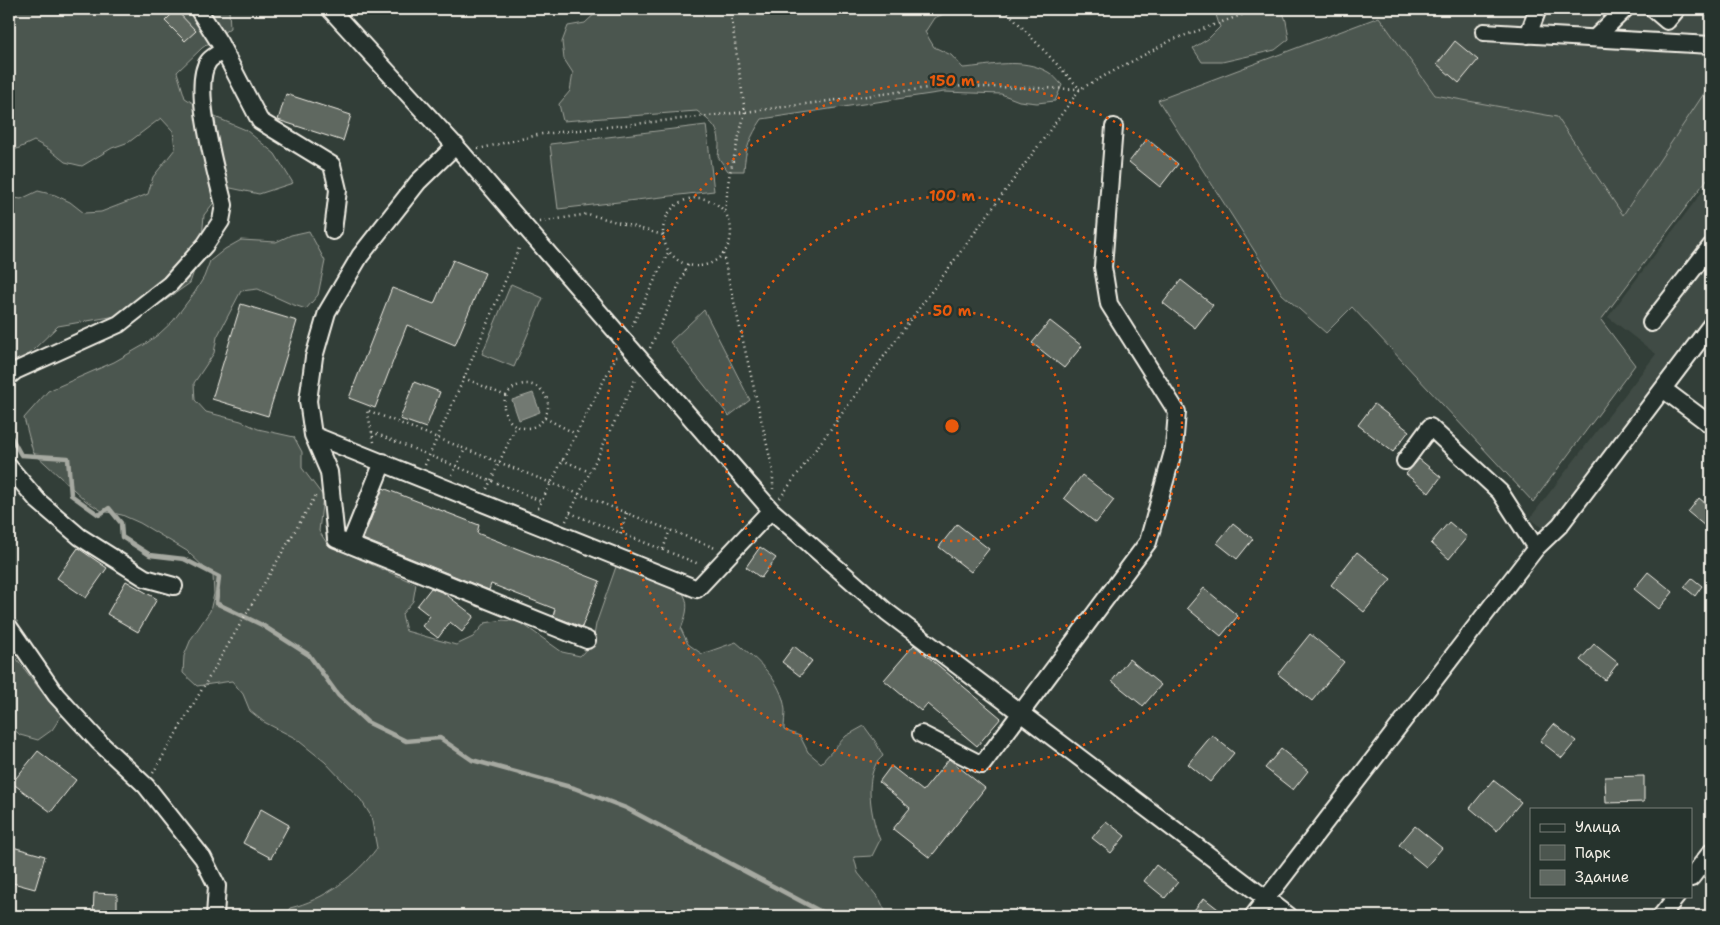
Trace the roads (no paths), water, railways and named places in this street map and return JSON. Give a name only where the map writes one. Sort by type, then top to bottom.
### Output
[{"type":"street","points":[[198,9],[223,50],[260,121],[332,165],[338,190],[333,231]]},
{"type":"street","points":[[330,9],[459,149],[624,342],[772,510],[887,612],[1289,916]]},
{"type":"street","points":[[1528,35],[1538,9]]},
{"type":"street","points":[[1595,38],[1625,9]]},
{"type":"street","points":[[1653,9],[1667,21],[1677,9]]},
{"type":"street","points":[[1484,32],[1711,45]]},
{"type":"street","points":[[9,376],[15,371],[119,324],[170,284],[206,245],[221,221],[224,206],[203,104],[202,76],[208,61],[223,50]]},
{"type":"street","points":[[921,734],[982,766],[1148,542],[1174,448],[1177,412],[1109,304],[1103,267],[1114,127]]},
{"type":"street","points":[[459,149],[418,182],[360,256],[327,312],[314,357],[308,401],[313,434],[329,472],[336,539],[587,640]]},
{"type":"street","points":[[1651,323],[1711,246]]},
{"type":"street","points":[[1254,916],[1536,548],[1560,525],[1711,325]]},
{"type":"street","points":[[1663,388],[1711,425]]},
{"type":"street","points":[[1405,460],[1430,427],[1500,492],[1536,548]]},
{"type":"street","points":[[313,434],[697,589],[772,510]]},
{"type":"street","points":[[350,544],[381,462]]},
{"type":"street","points":[[9,467],[38,501],[80,537],[145,578],[174,586]]},
{"type":"street","points":[[9,627],[56,695],[99,742],[146,786],[203,858],[217,886],[215,916]]},
{"type":"street","points":[[1692,877],[1711,852]]},
{"type":"street","points":[[1661,916],[1675,898]]},
{"type":"waterway","points":[[9,433],[21,455],[68,458],[71,495],[99,515],[109,508],[121,523],[122,537],[150,555],[184,559],[219,577],[216,603],[262,625],[309,655],[338,695],[367,722],[406,741],[440,738],[472,760],[574,788],[626,808],[829,916]]}]
